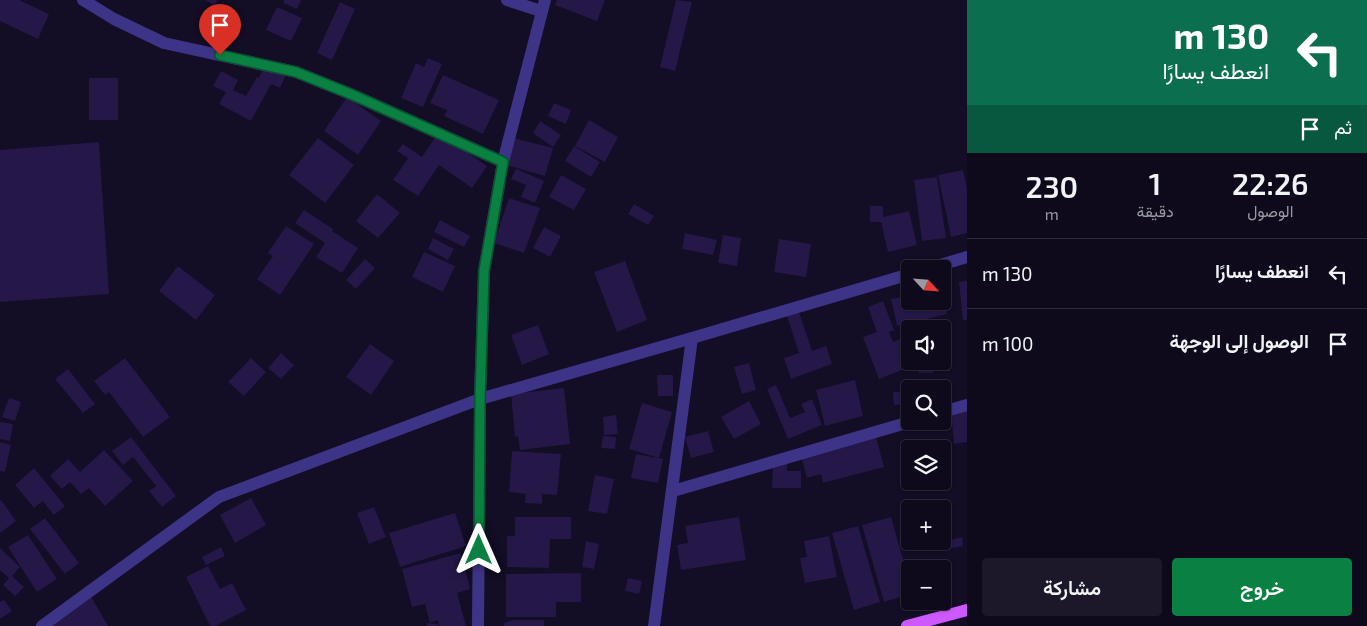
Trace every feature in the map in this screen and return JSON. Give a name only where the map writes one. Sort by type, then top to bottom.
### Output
[{"type":"main road","points":[[907,626],[932,622],[967,610]]},
{"type":"street","points":[[84,0],[114,18],[164,43],[296,72],[353,95],[503,162]]},
{"type":"street","points":[[478,626],[480,399],[484,271],[503,162],[543,6],[507,0]]},
{"type":"street","points":[[951,262],[967,257]]},
{"type":"street","points":[[42,626],[219,497],[480,399],[901,277]]},
{"type":"street","points":[[654,626],[692,338]]},
{"type":"street","points":[[951,409],[967,405]]},
{"type":"street","points":[[673,492],[901,424]]},
{"type":"building","points":[[0,0],[19,0],[49,14],[38,39],[0,21]]},
{"type":"building","points":[[205,0],[218,0],[214,5]]},
{"type":"building","points":[[284,0],[301,0],[297,9],[283,3]]},
{"type":"building","points":[[557,0],[605,0],[597,21],[555,5]]},
{"type":"building","points":[[676,0],[692,2],[675,71],[660,67]]},
{"type":"building","points":[[340,2],[355,9],[332,60],[317,53]]},
{"type":"building","points":[[277,7],[302,18],[291,41],[266,30]]},
{"type":"building","points":[[428,58],[442,64],[423,107],[401,98],[416,63],[424,67]]},
{"type":"building","points":[[267,60],[288,70],[280,88],[271,84],[251,121],[219,104],[226,92],[213,86],[221,71],[238,80],[233,90],[246,96],[257,77],[259,78]]},
{"type":"building","points":[[443,75],[499,100],[483,134],[444,116],[447,110],[430,103]]},
{"type":"building","points":[[89,78],[118,78],[118,120],[89,120]]},
{"type":"building","points":[[347,97],[381,121],[358,155],[324,131]]},
{"type":"building","points":[[554,103],[571,110],[566,124],[548,116]]},
{"type":"building","points":[[589,120],[618,137],[605,162],[575,146]]},
{"type":"building","points":[[540,121],[561,135],[553,147],[533,133]]},
{"type":"building","points":[[438,133],[487,166],[472,188],[439,165],[418,196],[393,180],[408,158],[397,151],[403,144],[422,157]]},
{"type":"building","points":[[318,138],[354,165],[325,203],[289,175]]},
{"type":"building","points":[[514,138],[553,148],[545,176],[506,165]]},
{"type":"building","points":[[99,142],[109,294],[0,302],[0,150]]},
{"type":"building","points":[[574,146],[600,162],[591,177],[565,161]]},
{"type":"building","points":[[516,169],[544,181],[535,203],[521,197],[526,185],[511,179]]},
{"type":"building","points":[[963,170],[967,189],[967,233],[951,237],[938,175]]},
{"type":"building","points":[[561,175],[586,189],[574,210],[549,197]]},
{"type":"building","points":[[937,177],[946,238],[922,241],[914,180]]},
{"type":"building","points":[[377,194],[400,213],[378,238],[356,221]]},
{"type":"building","points":[[509,198],[540,208],[524,253],[494,243]]},
{"type":"building","points":[[634,204],[654,216],[648,225],[628,214]]},
{"type":"building","points":[[870,206],[883,206],[883,217],[909,211],[917,245],[888,252],[881,222],[870,222]]},
{"type":"building","points":[[304,210],[358,248],[342,273],[316,257],[325,243],[295,223]]},
{"type":"building","points":[[440,220],[470,236],[464,247],[434,232]]},
{"type":"building","points":[[286,226],[314,244],[280,295],[257,279],[273,256],[268,253]]},
{"type":"building","points":[[544,227],[561,236],[550,257],[533,248]]},
{"type":"building","points":[[685,233],[717,240],[713,255],[682,249]]},
{"type":"building","points":[[723,235],[741,238],[737,266],[718,263]]},
{"type":"building","points":[[433,238],[454,249],[448,260],[428,249]]},
{"type":"building","points":[[779,239],[811,244],[806,277],[774,272]]},
{"type":"building","points":[[424,252],[455,266],[443,292],[412,277]]},
{"type":"building","points":[[365,259],[375,268],[356,289],[346,280]]},
{"type":"building","points":[[625,261],[647,320],[617,332],[594,272]]},
{"type":"building","points":[[178,266],[215,295],[196,320],[159,291]]},
{"type":"building","points":[[967,281],[967,320],[963,320],[959,282]]},
{"type":"building","points":[[901,297],[901,310],[946,310],[947,314],[922,320],[901,320],[901,325],[897,326],[891,299]]},
{"type":"building","points":[[883,301],[894,330],[889,332],[893,342],[901,339],[902,370],[879,379],[863,337],[877,332],[868,307]]},
{"type":"building","points":[[798,309],[812,351],[826,346],[832,364],[791,379],[784,358],[799,353],[786,313]]},
{"type":"building","points":[[538,325],[549,354],[522,365],[511,335]]},
{"type":"building","points":[[370,344],[394,361],[371,395],[346,377]]},
{"type":"building","points":[[281,353],[294,365],[281,379],[268,368]]},
{"type":"building","points":[[125,358],[170,417],[143,437],[109,392],[105,395],[94,381]]},
{"type":"building","points":[[251,358],[266,372],[244,396],[228,382]]},
{"type":"building","points":[[749,363],[756,390],[742,394],[734,367]]},
{"type":"building","points":[[68,369],[95,404],[83,413],[55,379]]},
{"type":"building","points":[[919,370],[933,370],[933,373],[919,373]]},
{"type":"building","points":[[657,375],[673,375],[673,396],[658,396]]},
{"type":"building","points":[[855,380],[863,416],[825,426],[816,390]]},
{"type":"building","points":[[776,385],[790,418],[805,412],[801,404],[812,399],[822,425],[788,439],[767,389]]},
{"type":"building","points":[[564,388],[570,444],[520,450],[518,436],[515,437],[511,394]]},
{"type":"building","points":[[901,391],[901,404],[894,405],[893,392]]},
{"type":"building","points":[[9,398],[21,402],[15,421],[2,417]]},
{"type":"building","points":[[749,401],[761,424],[734,439],[721,417]]},
{"type":"building","points":[[642,403],[672,412],[659,458],[629,449]]},
{"type":"building","points":[[967,411],[967,442],[954,444],[951,412]]},
{"type":"building","points":[[616,415],[618,434],[604,435],[603,417]]},
{"type":"building","points":[[0,422],[13,424],[10,441],[0,439]]},
{"type":"building","points":[[708,431],[714,452],[691,458],[685,437]]},
{"type":"building","points":[[875,433],[884,467],[823,483],[821,474],[807,478],[800,452]]},
{"type":"building","points":[[603,436],[616,437],[615,449],[601,448]]},
{"type":"building","points":[[131,437],[176,496],[162,507],[149,491],[156,486],[133,457],[123,465],[112,451]]},
{"type":"building","points":[[0,442],[11,445],[5,472],[0,471]]},
{"type":"building","points":[[104,450],[133,481],[105,506],[89,488],[81,494],[70,482],[62,489],[50,476],[68,459],[80,472]]},
{"type":"building","points":[[512,451],[561,454],[557,495],[542,494],[542,504],[525,503],[526,494],[509,492]]},
{"type":"building","points":[[636,454],[663,459],[658,483],[631,478]]},
{"type":"building","points":[[773,463],[787,463],[787,471],[801,471],[801,488],[772,488]]},
{"type":"building","points":[[34,468],[65,506],[54,515],[43,501],[34,508],[15,485]]},
{"type":"building","points":[[595,475],[614,479],[607,514],[588,511]]},
{"type":"building","points":[[251,498],[266,525],[235,543],[220,515]]},
{"type":"building","points":[[0,500],[16,521],[0,533]]},
{"type":"building","points":[[374,507],[386,537],[369,544],[357,513]]},
{"type":"building","points":[[455,513],[466,546],[400,567],[389,533]]},
{"type":"building","points":[[515,517],[571,517],[571,539],[550,539],[549,568],[507,567],[507,536],[515,536]]},
{"type":"building","points":[[739,517],[746,560],[681,570],[677,545],[688,543],[685,526]]},
{"type":"building","points":[[891,517],[903,560],[901,560],[901,597],[884,602],[862,525]]},
{"type":"building","points":[[45,518],[79,563],[65,574],[30,529]]},
{"type":"building","points":[[858,526],[880,602],[854,610],[832,533]]},
{"type":"building","points":[[28,535],[57,579],[37,592],[8,547]]},
{"type":"building","points":[[829,536],[837,577],[805,583],[800,558],[807,557],[804,541]]},
{"type":"building","points":[[962,537],[963,546],[951,548],[951,540]]},
{"type":"building","points":[[586,541],[599,544],[594,569],[582,567]]},
{"type":"building","points":[[221,547],[225,556],[206,565],[202,557]]},
{"type":"building","points":[[0,548],[20,567],[12,576],[24,587],[15,596],[3,585],[9,578],[0,570]]},
{"type":"building","points":[[461,553],[470,589],[457,593],[466,626],[439,626],[438,620],[430,623],[425,604],[412,607],[402,569]]},
{"type":"building","points":[[208,566],[220,589],[232,583],[246,610],[215,626],[210,626],[186,577]]},
{"type":"building","points":[[581,573],[581,602],[556,602],[556,617],[506,617],[506,574]]},
{"type":"building","points":[[628,578],[642,581],[639,594],[625,591]]},
{"type":"building","points":[[89,593],[108,626],[41,626]]},
{"type":"building","points":[[4,600],[12,611],[0,619],[0,602]]},
{"type":"building","points":[[513,620],[544,620],[544,626],[504,626],[504,623]]},
{"type":"building","points":[[427,623],[438,624],[438,626],[427,626]]},
{"type":"route","points":[[220,55],[296,72],[353,95],[503,162],[484,271],[480,399],[479,550]]}]
